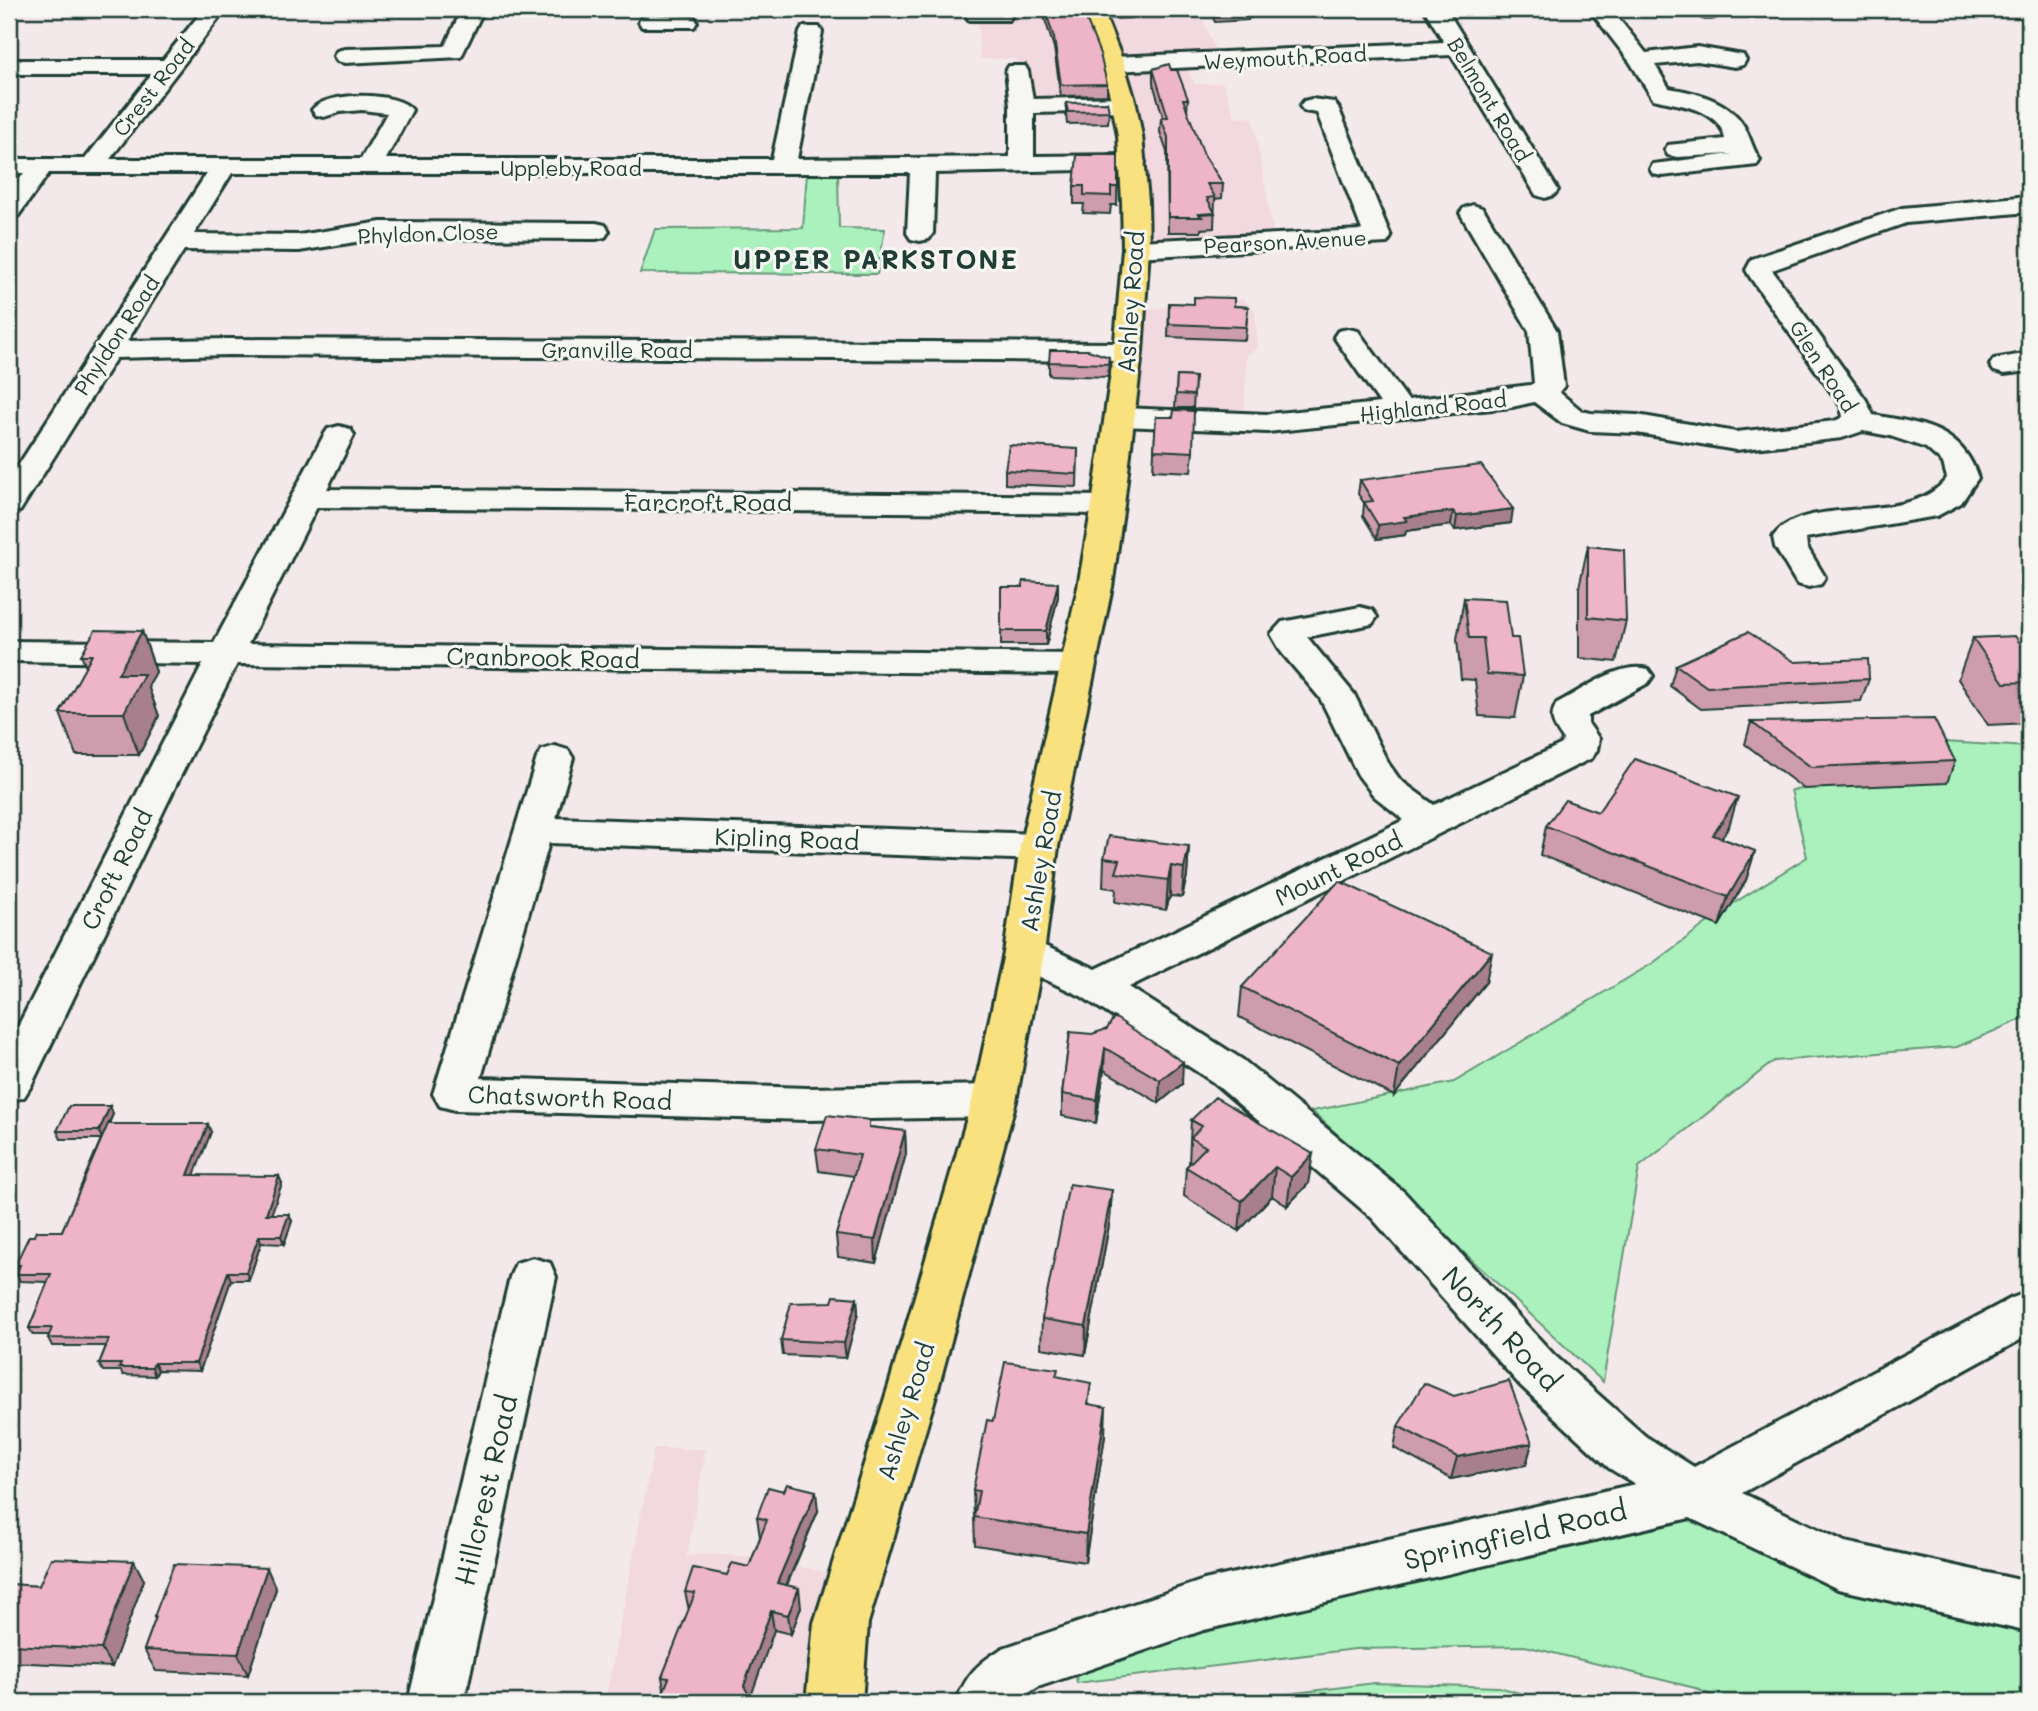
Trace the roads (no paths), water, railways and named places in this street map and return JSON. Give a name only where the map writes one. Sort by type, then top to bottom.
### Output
[{"type":"main road","name":"Ashley Road","points":[[834,1702],[841,1623],[914,1385],[994,1101],[1024,953],[1039,847],[1095,587],[1122,417],[1136,249],[1133,162],[1124,104],[1114,64],[1091,9]]},
{"type":"street","name":"Crest Road","points":[[92,166],[215,9]]},
{"type":"street","points":[[345,57],[453,52],[473,9]]},
{"type":"street","name":"Belmont Road","points":[[1435,9],[1457,45],[1456,48],[1463,54],[1545,190]]},
{"type":"street","points":[[1614,14],[1661,94],[1686,97],[1728,119],[1738,132],[1738,145],[1748,160],[1669,159]]},
{"type":"street","points":[[977,18],[1001,15]]},
{"type":"street","points":[[783,167],[811,32]]},
{"type":"street","name":"Weymouth Road","points":[[1114,64],[1456,48]]},
{"type":"street","points":[[1640,60],[1697,54],[1735,60]]},
{"type":"street","points":[[9,67],[169,67]]},
{"type":"street","points":[[1017,71],[1022,106],[1022,166]]},
{"type":"street","points":[[324,110],[345,103],[388,105],[400,110],[369,167]]},
{"type":"street","points":[[1022,106],[1124,104]]},
{"type":"street","name":"Pearson Avenue","points":[[1136,249],[1385,237],[1326,106]]},
{"type":"street","name":"Uppleby Road","points":[[9,166],[783,167],[1022,166],[1133,162]]},
{"type":"street","points":[[9,211],[42,166]]},
{"type":"street","name":"Phyldon Road","points":[[9,504],[224,166]]},
{"type":"street","points":[[923,166],[911,233],[949,232]]},
{"type":"street","name":"Glen Road","points":[[1540,392],[1572,417],[1590,422],[1637,424],[1737,441],[1842,429],[1859,421],[1856,405],[1763,277],[1759,270],[1761,265],[1902,216],[2029,204]]},
{"type":"street","name":"Highland Road","points":[[1122,417],[1267,423],[1512,398],[1540,392],[1549,386],[1550,378],[1543,331],[1473,213]]},
{"type":"street","name":"Phyldon Close","points":[[176,242],[299,243],[381,230],[596,231]]},
{"type":"street","points":[[1348,337],[1400,410]]},
{"type":"street","name":"Granville Road","points":[[106,350],[228,347],[1128,352]]},
{"type":"street","points":[[1809,577],[1791,547],[1789,537],[1795,522],[1926,509],[1950,496],[1963,478],[1961,464],[1953,453],[1938,441],[1918,433],[1859,421]]},
{"type":"street","points":[[227,653],[340,435]]},
{"type":"street","name":"Farcroft Road","points":[[308,498],[1108,505]]},
{"type":"street","points":[[1360,617],[1294,629],[1288,634],[1294,646],[1336,694],[1371,767],[1387,788],[1431,822]]},
{"type":"street","name":"Cranbrook Road","points":[[9,652],[1078,664]]},
{"type":"street","name":"Croft Road","points":[[9,1086],[158,783],[227,653]]},
{"type":"street","name":"Mount Road","points":[[1097,986],[1579,750],[1581,739],[1570,723],[1570,711],[1636,676]]},
{"type":"street","name":"Chatsworth Road","points":[[555,758],[455,1094],[807,1104],[994,1101]]},
{"type":"street","name":"Kipling Road","points":[[535,830],[1039,847]]},
{"type":"street","name":"North Road","points":[[1024,953],[1097,986],[1228,1072],[1388,1205],[1537,1370],[1628,1451],[1693,1493],[1838,1565],[2029,1607]]},
{"type":"street","name":"Hillcrest Road","points":[[436,1702],[533,1277]]},
{"type":"street","name":"Springfield Road","points":[[984,1702],[997,1682],[1022,1666],[1204,1605],[1693,1493],[2029,1312]]},
{"type":"district","name":"UPPER PARKSTONE","points":[[876,259]]}]
